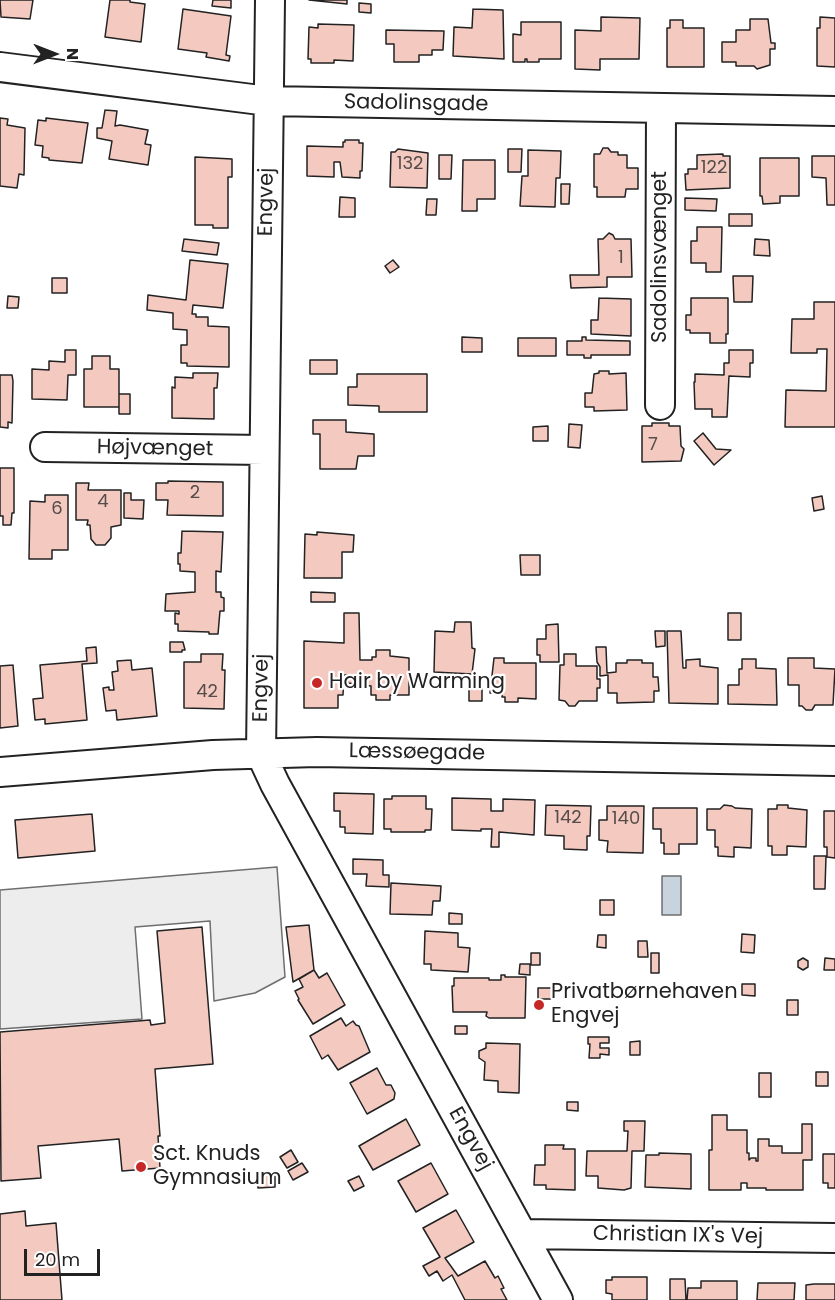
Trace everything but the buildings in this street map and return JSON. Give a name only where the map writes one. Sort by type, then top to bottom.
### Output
[{"type":"street","name":"Engvej","points":[[270,0],[261,754],[274,784],[558,1300]]},
{"type":"street","name":"Sadolinsgade","points":[[0,67],[268,101],[835,111]]},
{"type":"street","name":"Sadolinsvænget","points":[[660,405],[661,109]]},
{"type":"street","name":"Højvænget","points":[[45,447],[264,450]]},
{"type":"street","name":"Læssøegade","points":[[0,772],[213,755],[317,752],[835,761]]},
{"type":"street","name":"Christian IX's Vej","points":[[522,1234],[835,1238]]},
{"type":"shaded area","points":[[277,867],[285,977],[255,993],[214,1001],[210,921],[135,927],[142,1019],[0,1029],[0,890]]},
{"type":"shaded area","points":[[662,876],[681,876],[681,915],[662,915]]},
{"type":"place","name":"Hair by Warming","points":[[317,683]]},
{"type":"place","name":"Privatbørnehaven Engvej","points":[[539,1005]]},
{"type":"place","name":"Sct. Knuds Gymnasium","points":[[141,1167]]}]
